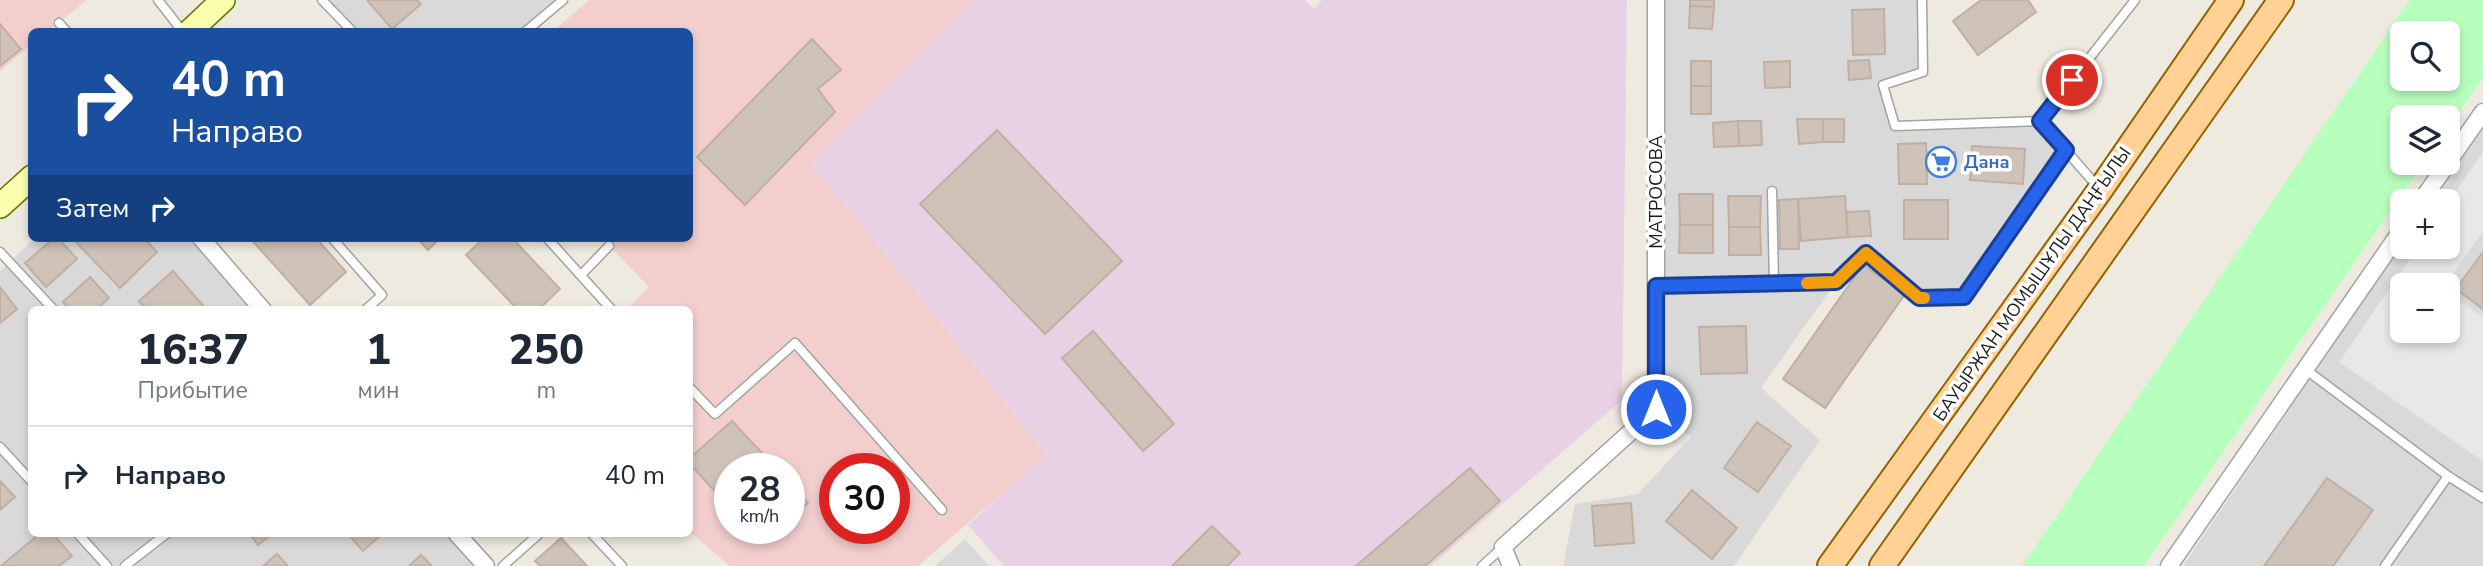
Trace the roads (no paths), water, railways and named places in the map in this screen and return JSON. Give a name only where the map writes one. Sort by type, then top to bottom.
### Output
[{"type":"main road","name":"БАУЫРЖАН МОМЫШҰЛЫ ДАҢҒЫЛЫ","points":[[1830,566],[2100,190],[2231,0]]},
{"type":"main road","points":[[1882,566],[2281,0]]},
{"type":"street","points":[[193,28],[223,0]]},
{"type":"street","name":"МАТРОСОВА","points":[[1503,547],[1656,409],[1656,0]]},
{"type":"street","points":[[2460,145],[2483,112]]},
{"type":"street","points":[[0,206],[28,181]]},
{"type":"street","points":[[204,242],[260,306]]},
{"type":"street","points":[[2169,566],[2390,247]]},
{"type":"street","points":[[460,537],[486,566]]},
{"type":"street","points":[[1503,547],[1511,566]]},
{"type":"lane","points":[[158,0],[180,28]]},
{"type":"lane","points":[[322,0],[349,28]]},
{"type":"lane","points":[[530,28],[563,0]]},
{"type":"lane","points":[[1922,0],[1923,72],[1883,85],[1895,126],[2040,121],[2135,0]]},
{"type":"lane","points":[[59,23],[63,28]]},
{"type":"lane","points":[[2040,121],[2100,190]]},
{"type":"lane","points":[[1656,286],[1836,282],[1866,253],[1919,298],[1964,297],[2066,150]]},
{"type":"lane","points":[[1772,191],[1774,283]]},
{"type":"lane","points":[[336,242],[382,295],[370,306]]},
{"type":"lane","points":[[551,242],[608,306]]},
{"type":"lane","points":[[581,275],[609,246]]},
{"type":"lane","points":[[0,253],[50,306]]},
{"type":"lane","points":[[693,391],[715,414],[795,343],[942,510]]},
{"type":"lane","points":[[2305,369],[2483,498]]},
{"type":"lane","points":[[0,447],[28,478]]},
{"type":"lane","points":[[2385,566],[2448,475]]},
{"type":"lane","points":[[81,537],[107,566]]},
{"type":"lane","points":[[125,566],[162,537]]},
{"type":"lane","points":[[503,566],[536,537]]},
{"type":"lane","points":[[595,537],[622,566]]},
{"type":"lane","points":[[1482,566],[1503,547]]},
{"type":"place","name":"Дана","points":[[1941,162]]}]
